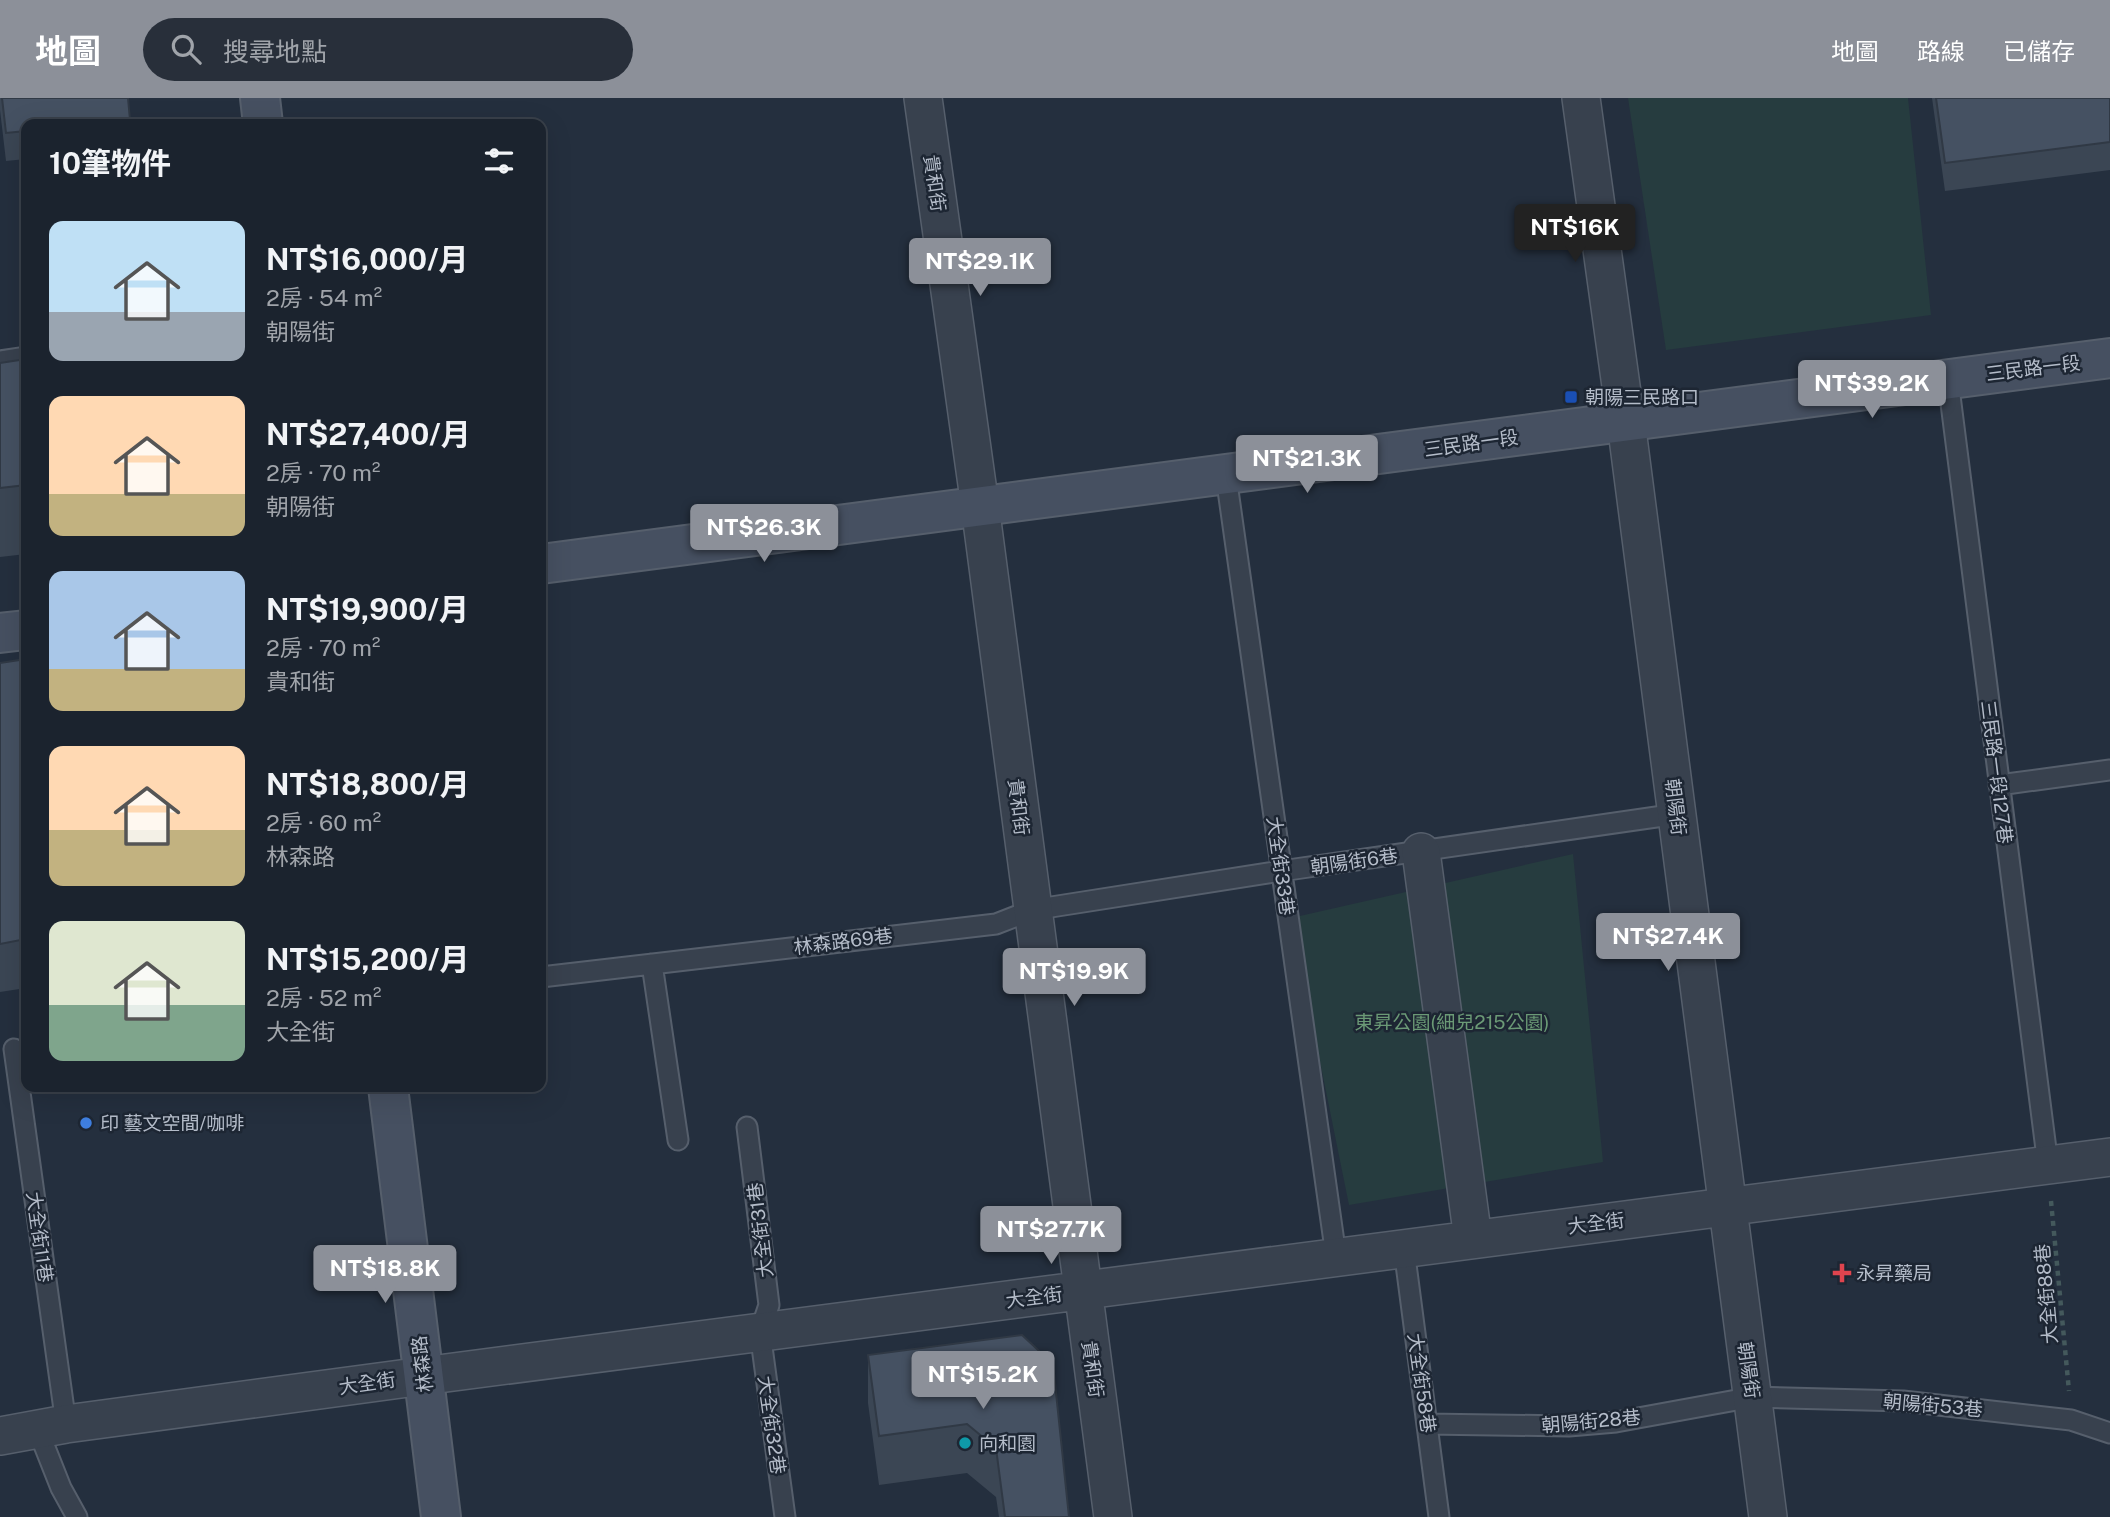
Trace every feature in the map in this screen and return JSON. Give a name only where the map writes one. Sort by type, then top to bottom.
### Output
[{"type":"main road","points":[[260,98],[262,119]]},
{"type":"main road","name":"三民路一段","points":[[546,563],[2110,358]]},
{"type":"main road","points":[[0,633],[21,631]]},
{"type":"main road","name":"林森路","points":[[389,1092],[441,1517]]},
{"type":"street","name":"貴和街","points":[[923,98],[1113,1517]]},
{"type":"street","name":"朝陽街","points":[[1581,98],[1626,422],[1768,1517]]},
{"type":"street","points":[[1421,852],[1473,1239]]},
{"type":"street","name":"大全街","points":[[0,1436],[423,1376],[2110,1157]]},
{"type":"lane","points":[[0,360],[21,358]]},
{"type":"lane","name":"三民路一段127巷","points":[[1948,380],[2048,1165]]},
{"type":"lane","name":"大全街33巷","points":[[1226,476],[1336,1256]]},
{"type":"lane","points":[[1998,785],[2110,770]]},
{"type":"lane","name":"朝陽街6巷","points":[[1032,910],[1676,814]]},
{"type":"lane","name":"林森路69巷","points":[[546,976],[996,923],[1032,910]]},
{"type":"lane","points":[[652,964],[678,1140]]},
{"type":"lane","name":"大全街11巷","points":[[13,1049],[52,1427],[61,1488],[77,1517]]},
{"type":"lane","name":"大全街31巷","points":[[747,1127],[769,1305],[760,1332]]},
{"type":"lane","name":"大全街58巷","points":[[1404,1249],[1439,1517]]},
{"type":"lane","name":"大全街32巷","points":[[760,1332],[785,1517]]},
{"type":"lane","name":"朝陽街53巷","points":[[1753,1397],[1903,1401],[2071,1420],[2110,1433]]},
{"type":"lane","name":"朝陽街28巷","points":[[1427,1424],[1569,1426],[1616,1422],[1753,1397]]},
{"type":"path","name":"大全街88巷","points":[[2048,1165],[2071,1420]]},
{"type":"green space","points":[[1628,98],[1908,98],[1931,315],[1666,350]]},
{"type":"green space","name":"東昇公園(細兒215公園)","points":[[1573,854],[1603,1162],[1349,1205],[1291,918]]},
{"type":"building","points":[[2,98],[128,98],[130,119],[21,119],[21,132],[6,133]]},
{"type":"building","points":[[1936,98],[2110,98],[2110,142],[1945,163]]},
{"type":"building","points":[[21,360],[21,486],[0,488],[0,363]]},
{"type":"building","points":[[21,660],[21,940],[0,944],[0,663]]},
{"type":"building","points":[[1022,1335],[1053,1364],[1069,1517],[1005,1517],[996,1448],[967,1424],[879,1436],[868,1355]]},
{"type":"place","name":"朝陽三民路口","points":[[1571,397]]},
{"type":"place","name":"印 藝文空間/咖啡","points":[[86,1123]]},
{"type":"place","name":"永昇藥局","points":[[1842,1273]]},
{"type":"place","name":"向和園","points":[[965,1443]]}]
